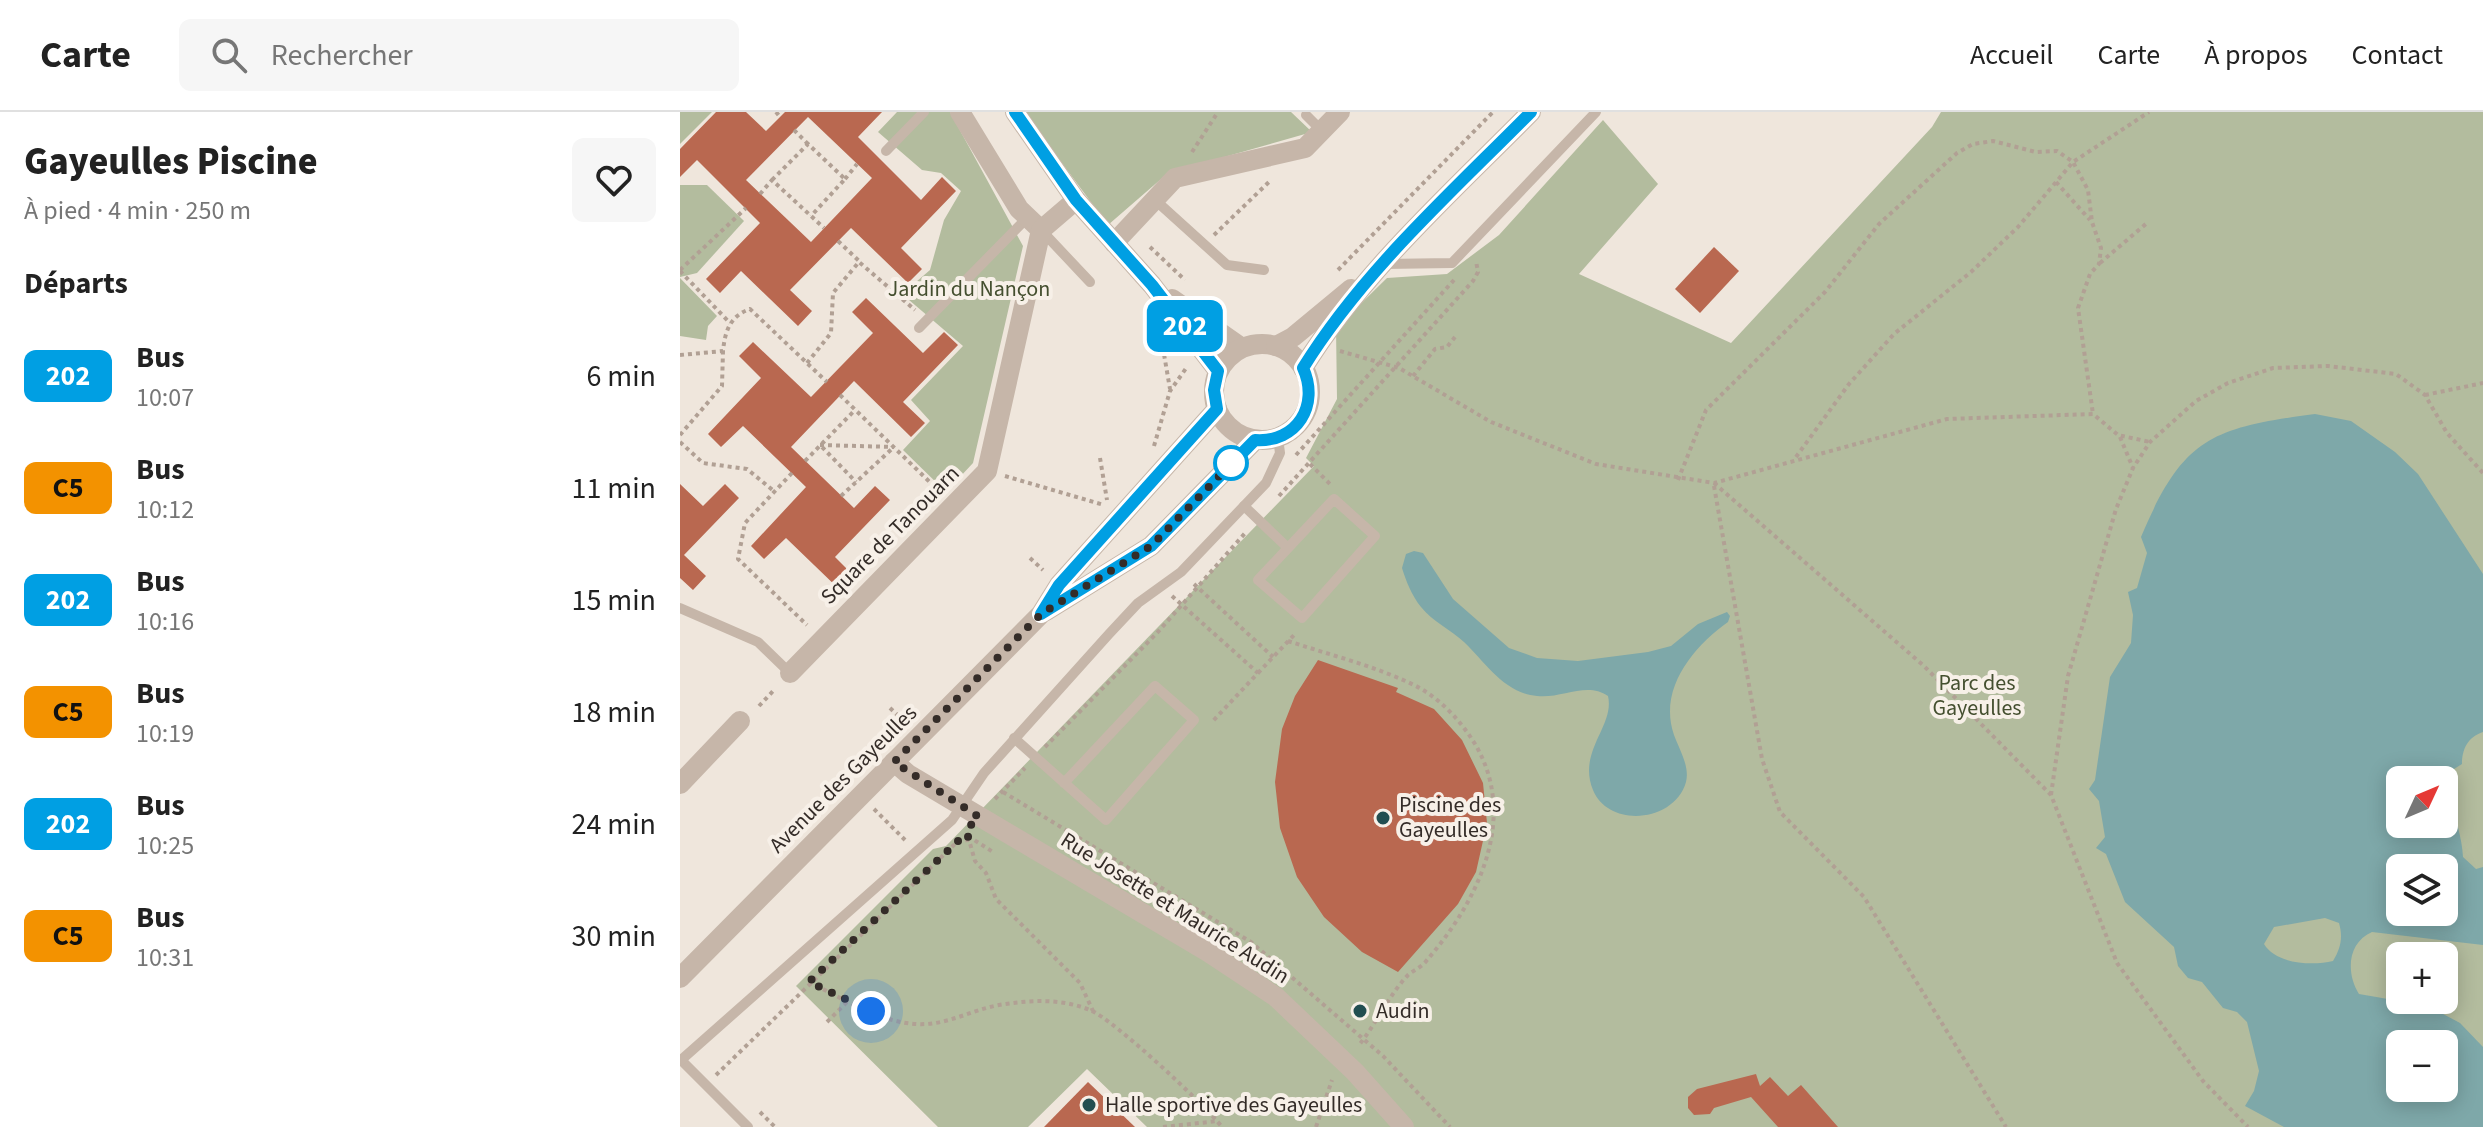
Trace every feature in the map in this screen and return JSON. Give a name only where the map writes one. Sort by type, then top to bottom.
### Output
[{"type":"street","points":[[960,112],[1033,224],[1076,200]]},
{"type":"street","points":[[1015,112],[1076,200],[1152,285],[1218,371]]},
{"type":"street","points":[[1114,243],[1175,178],[1305,148],[1340,112]]},
{"type":"street","points":[[1303,368],[1320,341],[1382,264],[1531,112]]},
{"type":"street","name":"Square de Tanouarn","points":[[790,673],[987,471],[1033,224]]},
{"type":"street","points":[[1152,285],[1242,348],[1276,346],[1293,337],[1382,264]]},
{"type":"street","points":[[1242,348],[1218,371],[1214,390],[1217,409],[1232,430],[1255,440],[1278,438],[1295,428],[1307,411],[1310,391],[1303,368],[1296,358],[1276,346]]},
{"type":"street","name":"Avenue des Gayeulles","points":[[680,978],[1041,614],[1059,585],[1217,409]]},
{"type":"street","name":"Avenue des Gayeulles","points":[[1041,614],[1151,546],[1255,440]]},
{"type":"street","points":[[680,784],[740,721]]},
{"type":"street","name":"Rue Josette et Maurice Audin","points":[[894,762],[908,774],[1208,952],[1276,997],[1345,1063],[1404,1127]]},
{"type":"lane","points":[[886,151],[924,112]]},
{"type":"lane","points":[[1382,264],[1452,263],[1596,112]]},
{"type":"lane","points":[[1306,115],[1322,131]]},
{"type":"lane","points":[[1154,199],[1227,265],[1264,270]]},
{"type":"lane","points":[[919,328],[1033,224],[1090,282]]},
{"type":"lane","points":[[748,1127],[680,1060],[970,811],[1014,738],[1138,603],[1181,572],[1270,475],[1280,453],[1278,438]]},
{"type":"lane","points":[[1334,499],[1375,536],[1302,618],[1258,580],[1334,499]]},
{"type":"lane","points":[[1244,506],[1288,548]]},
{"type":"lane","points":[[680,608],[758,642],[790,673]]},
{"type":"lane","points":[[1014,738],[1036,757],[1064,783],[1106,820],[1194,720],[1155,686],[1064,783]]},
{"type":"path","points":[[1175,178],[1218,112]]},
{"type":"path","points":[[1327,281],[1493,112]]},
{"type":"path","points":[[1795,459],[1849,384],[1894,334],[1980,263],[2018,227],[2073,162],[2149,112]]},
{"type":"path","points":[[794,130],[845,179]]},
{"type":"path","points":[[1678,480],[1706,410],[1825,292],[1879,224],[1957,153],[1973,144],[1993,141],[2036,152],[2057,151],[2073,162],[2088,190],[2092,222],[2101,248],[2099,264]]},
{"type":"path","points":[[760,194],[808,144]]},
{"type":"path","points":[[811,216],[857,164]]},
{"type":"path","points":[[772,180],[824,228]]},
{"type":"path","points":[[1204,245],[1271,180]]},
{"type":"path","points":[[2056,182],[2092,222]]},
{"type":"path","points":[[730,323],[680,270],[746,208]]},
{"type":"path","points":[[2133,468],[2118,435],[2093,414],[2078,308],[2090,274],[2147,223]]},
{"type":"path","points":[[1128,226],[1195,289]]},
{"type":"path","points":[[838,241],[911,309],[920,307]]},
{"type":"path","points":[[1222,1127],[1093,1011],[1080,983],[996,899],[986,873],[975,861],[966,830],[970,811],[1036,757],[1157,633],[1180,603],[1399,368],[1478,272],[1476,261],[1464,250]]},
{"type":"path","points":[[807,363],[831,333],[833,293],[859,262]]},
{"type":"path","points":[[1270,475],[1280,472],[1456,278],[1452,263]]},
{"type":"path","points":[[680,435],[722,386],[723,351],[730,323],[750,309],[827,382]]},
{"type":"path","points":[[1160,331],[1170,391]]},
{"type":"path","points":[[1413,376],[1435,349],[1447,347],[1455,337]]},
{"type":"path","points":[[1320,341],[1331,348],[1399,368],[1491,422],[1596,464],[1678,480],[1714,483],[1947,419],[2093,414]]},
{"type":"path","points":[[1156,439],[1170,391],[1201,347]]},
{"type":"path","points":[[680,355],[723,351]]},
{"type":"path","points":[[2051,795],[2068,676],[2116,509],[2133,468],[2150,442],[2196,401],[2228,383],[2273,368],[2296,365],[2373,369],[2396,374],[2425,395],[2447,433],[2483,473]]},
{"type":"path","points":[[2425,395],[2483,383]]},
{"type":"path","points":[[840,395],[954,505]]},
{"type":"path","points":[[805,461],[855,410]]},
{"type":"path","points":[[2118,435],[2150,442]]},
{"type":"path","points":[[680,442],[703,463],[747,469],[775,492]]},
{"type":"path","points":[[820,445],[894,447]]},
{"type":"path","points":[[820,445],[856,482]]},
{"type":"path","points":[[841,496],[894,447]]},
{"type":"path","points":[[987,471],[1109,506],[1100,458]]},
{"type":"path","points":[[1310,464],[1333,486],[1334,499]]},
{"type":"path","points":[[792,473],[745,523],[738,559],[821,639]]},
{"type":"path","points":[[1714,483],[1924,666],[2051,795],[2117,963],[2203,1081],[2248,1127]]},
{"type":"path","points":[[1714,483],[1762,759],[1780,812],[1864,897],[2006,1127]]},
{"type":"path","points":[[1161,587],[1258,673]]},
{"type":"path","points":[[1194,720],[1209,725],[1302,626],[1302,618]]},
{"type":"path","points":[[1288,641],[1417,686],[1444,705],[1465,729],[1481,755],[1494,802],[1491,849],[1470,899],[1426,962],[1407,976],[1374,1028],[1345,1063]]},
{"type":"path","points":[[861,796],[918,853]]},
{"type":"path","points":[[706,1085],[958,841],[969,840],[993,853]]},
{"type":"path","points":[[809,982],[894,1021],[916,1024],[940,1024],[996,1005],[1044,1000],[1093,1011]]},
{"type":"path","points":[[827,1022],[848,1001]]},
{"type":"path","points":[[1316,1127],[1331,1081],[1323,1073]]},
{"type":"path","points":[[1163,1127],[1218,1121]]},
{"type":"green space","points":[[680,112],[712,112],[680,144]]},
{"type":"green space","name":"Jardin du Nançon","points":[[897,112],[950,112],[1023,246],[973,463],[946,492],[903,450],[930,421],[911,400],[963,346],[902,294],[930,270],[944,220],[961,191],[941,173],[922,170],[878,132]]},
{"type":"green space","points":[[1024,112],[1291,112],[1312,132],[1168,173],[1108,225]]},
{"type":"green space","name":"Parc des Gayeulles","points":[[1941,112],[2483,112],[2483,1127],[1147,1127],[1087,1069],[1028,1127],[938,1127],[796,986],[933,849],[946,846],[1314,466],[1306,458],[1337,399],[1336,328],[1387,278],[1447,274],[1499,235],[1603,120],[1658,184],[1579,274],[1731,343],[1932,127]]},
{"type":"green space","points":[[680,185],[707,185],[744,221],[697,273],[680,277]]},
{"type":"green space","points":[[680,278],[717,316],[708,326],[706,340],[680,336]]},
{"type":"water","points":[[2315,414],[2351,421],[2395,452],[2418,474],[2483,574],[2483,732],[2467,744],[2462,764],[2458,766],[2386,766],[2386,838],[2458,838],[2458,826],[2463,857],[2476,869],[2483,867],[2483,945],[2372,932],[2353,951],[2351,968],[2359,994],[2386,999],[2386,1014],[2443,1014],[2460,1023],[2483,1047],[2483,1127],[2284,1127],[2245,1106],[2254,1091],[2259,1071],[2247,1022],[2237,1012],[2223,1008],[2202,982],[2188,978],[2178,966],[2174,947],[2125,902],[2106,854],[2096,848],[2105,837],[2099,801],[2089,789],[2095,780],[2110,677],[2131,643],[2133,615],[2128,592],[2137,588],[2147,553],[2141,537],[2171,478],[2187,458],[2225,433],[2250,425]],"holes":[[[2325,918],[2339,923],[2341,938],[2333,961],[2295,962],[2277,956],[2264,944],[2274,927]]]},
{"type":"water","points":[[1414,551],[1423,553],[1453,599],[1509,648],[1537,658],[1578,661],[1648,652],[1671,646],[1698,624],[1727,612],[1730,616],[1728,622],[1703,644],[1682,671],[1671,701],[1670,718],[1687,776],[1680,795],[1669,806],[1641,816],[1613,811],[1601,802],[1589,776],[1593,751],[1609,707],[1608,696],[1583,690],[1537,696],[1525,694],[1505,683],[1464,642],[1418,603],[1402,568],[1406,554]]},
{"type":"building","points":[[716,112],[746,112],[766,131],[785,112],[882,112],[858,137],[921,200],[942,177],[956,191],[901,248],[922,269],[908,283],[851,228],[790,290],[812,311],[798,326],[741,271],[720,293],[706,279],[760,223],[697,160],[680,177],[680,149]],"holes":[[[808,117],[872,178],[811,242],[746,180]]]},
{"type":"building","points":[[1714,247],[1739,271],[1700,313],[1675,289]]},
{"type":"building","points":[[866,298],[923,353],[944,332],[958,345],[903,402],[925,423],[911,437],[854,381],[791,447],[854,508],[875,486],[890,500],[835,557],[856,578],[842,592],[786,538],[764,559],[751,546],[806,487],[743,426],[721,447],[708,434],[761,378],[739,356],[753,342],[811,397],[873,333],[852,312]]},
{"type":"building","points":[[680,484],[703,506],[725,484],[739,498],[684,555],[706,576],[693,590],[680,578]]},
{"type":"building","name":"Piscine des Gayeulles","points":[[1318,660],[1398,688],[1396,692],[1434,709],[1462,740],[1483,783],[1487,823],[1476,872],[1458,904],[1398,972],[1362,952],[1324,917],[1297,877],[1280,828],[1275,782],[1282,729],[1295,696]]},
{"type":"building","points":[[1756,1074],[1760,1086],[1770,1077],[1788,1096],[1801,1085],[1838,1127],[1778,1127],[1751,1097],[1714,1108],[1710,1114],[1694,1115],[1688,1108],[1688,1097],[1697,1089]]},
{"type":"building","name":"Halle sportive des Gayeulles","points":[[1088,1082],[1135,1127],[1044,1127]]},
{"type":"bus line","name":"202","points":[[1015,112],[1076,200],[1152,285],[1218,371],[1214,390],[1217,409],[1194,439],[1059,585],[1041,614],[1151,546],[1255,440],[1278,438],[1295,428],[1307,411],[1309,401],[1308,379],[1303,368],[1320,341],[1382,264],[1531,112]]},
{"type":"place","name":"Piscine des Gayeulles","points":[[1383,818]]},
{"type":"place","name":"Audin","points":[[1360,1011]]},
{"type":"place","name":"Halle sportive des Gayeulles","points":[[1089,1105]]},
{"type":"route","points":[[871,1011],[809,982],[958,841],[969,840],[966,830],[979,817],[908,774],[894,762],[1041,614],[1151,546],[1234,461],[1231,463]]}]
